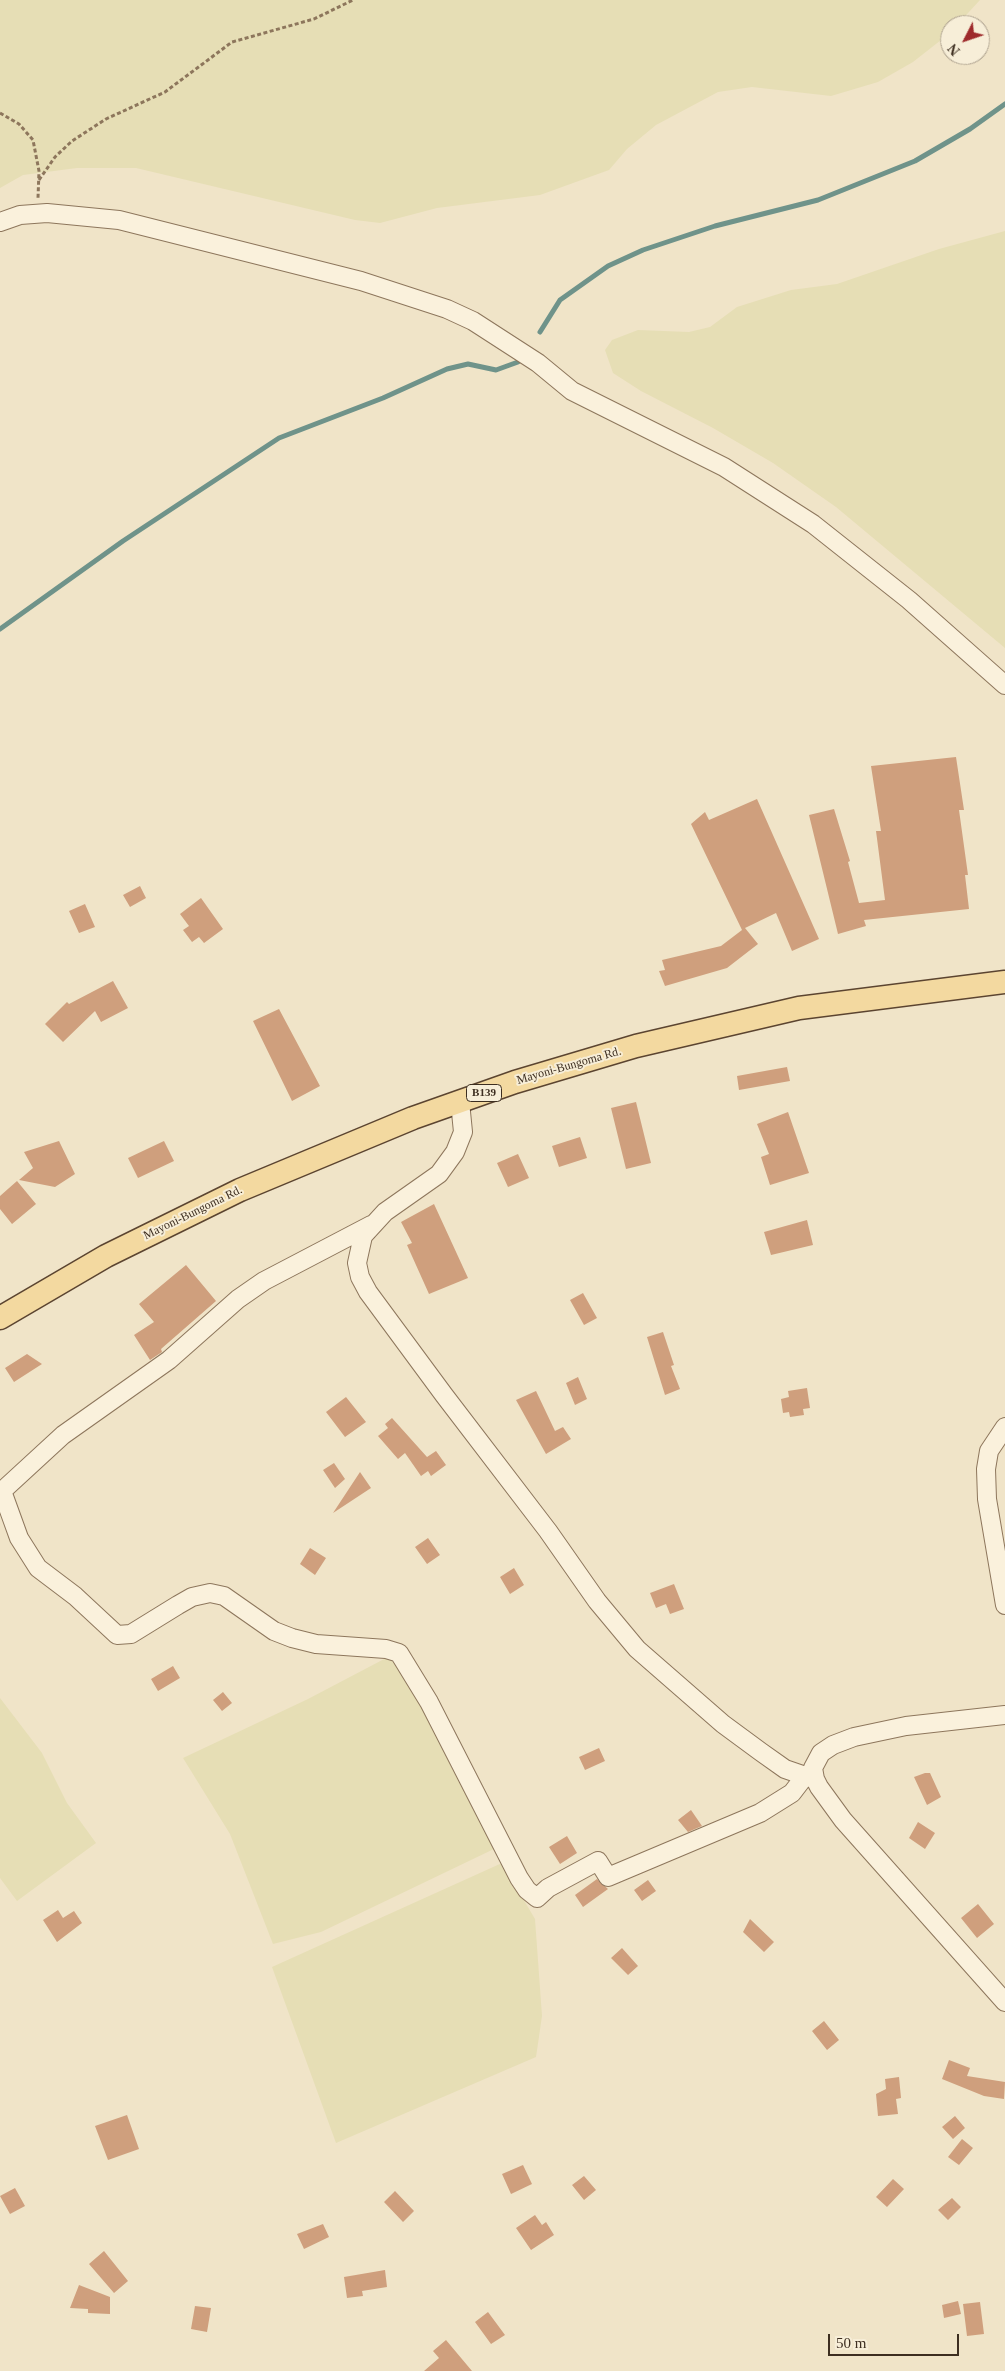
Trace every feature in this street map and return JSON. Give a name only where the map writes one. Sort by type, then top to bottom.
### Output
[{"type":"main road","name":"Mayoni-Bungoma Rd.","points":[[0,1318],[106,1256],[240,1190],[346,1146],[515,1082],[636,1046],[799,1008],[1005,982]]},
{"type":"street","points":[[0,222],[20,215],[38,214],[74,214],[119,220],[361,281],[447,308],[473,321],[538,363],[572,391],[724,467],[813,524],[909,600],[1005,686]]},
{"type":"street","points":[[460,1102],[463,1132],[449,1163],[439,1174],[385,1212],[363,1236],[357,1263],[360,1277],[368,1292],[554,1538],[620,1630],[637,1649],[723,1724],[786,1769],[810,1778],[843,1820],[1005,2002]]},
{"type":"street","points":[[373,1224],[264,1281],[238,1299],[169,1360],[63,1435],[1,1492],[19,1538],[38,1568],[75,1596],[117,1635],[131,1634],[178,1605],[192,1598],[210,1593],[224,1596],[274,1630],[292,1638],[346,1647],[386,1649],[399,1653],[429,1702],[519,1878],[527,1890],[537,1898],[548,1888],[598,1861],[608,1877],[760,1813],[810,1778],[821,1753],[833,1745],[854,1737],[906,1726],[1005,1714]]},
{"type":"street","points":[[1005,1426],[989,1451],[986,1469],[987,1499],[1005,1605]]},
{"type":"path","points":[[39,180],[55,157],[72,141],[106,120],[166,92],[232,42],[314,18],[353,0]]},
{"type":"path","points":[[0,113],[23,128],[33,140],[39,180],[38,214]]},
{"type":"shaded area","points":[[0,0],[980,0],[966,15],[940,15],[940,41],[913,62],[878,82],[831,96],[752,87],[718,92],[656,125],[627,149],[609,170],[540,195],[437,208],[380,223],[355,220],[136,168],[77,168],[23,175],[0,188]]},
{"type":"shaded area","points":[[1005,231],[1005,648],[836,507],[773,463],[713,428],[641,391],[613,373],[605,350],[612,340],[638,330],[689,332],[710,327],[737,307],[791,290],[837,284],[939,249]]},
{"type":"shaded area","points":[[388,1657],[405,1675],[496,1848],[321,1932],[273,1944],[230,1834],[183,1758],[308,1699]]},
{"type":"shaded area","points":[[0,1698],[42,1753],[67,1803],[96,1843],[17,1901],[0,1878]]},
{"type":"shaded area","points":[[502,1863],[535,1919],[542,2016],[536,2057],[336,2143],[272,1967]]},
{"type":"building","points":[[956,757],[964,810],[959,810],[968,875],[965,875],[969,909],[864,920],[866,926],[838,934],[809,815],[834,809],[850,861],[848,862],[859,903],[885,900],[876,831],[881,831],[871,766]]},
{"type":"building","points":[[757,799],[819,939],[792,951],[776,913],[745,928],[758,944],[727,968],[665,986],[659,971],[665,970],[662,960],[721,946],[742,930],[691,824],[705,812],[709,820]]},
{"type":"building","points":[[140,886],[146,898],[130,907],[123,895]]},
{"type":"building","points":[[201,898],[223,929],[204,943],[199,937],[192,942],[183,930],[189,926],[180,914]]},
{"type":"building","points":[[85,904],[95,927],[79,933],[69,911]]},
{"type":"building","points":[[113,981],[128,1008],[101,1022],[95,1011],[63,1042],[45,1024],[67,1002],[69,1004]]},
{"type":"building","points":[[279,1009],[320,1086],[292,1101],[253,1021]]},
{"type":"building","points":[[787,1067],[790,1081],[739,1090],[737,1076]]},
{"type":"building","points":[[636,1102],[651,1163],[626,1169],[611,1108]]},
{"type":"building","points":[[788,1112],[809,1173],[770,1185],[761,1157],[769,1154],[757,1124]]},
{"type":"building","points":[[580,1137],[587,1158],[559,1167],[552,1146]]},
{"type":"building","points":[[59,1141],[75,1174],[55,1187],[19,1180],[33,1168],[24,1152]]},
{"type":"building","points":[[164,1141],[174,1161],[138,1178],[128,1158]]},
{"type":"building","points":[[518,1154],[529,1178],[508,1187],[497,1163]]},
{"type":"building","points":[[17,1181],[36,1204],[12,1224],[0,1209],[0,1196]]},
{"type":"building","points":[[434,1204],[468,1278],[429,1294],[407,1245],[412,1243],[401,1222]]},
{"type":"building","points":[[807,1220],[813,1245],[771,1255],[764,1232]]},
{"type":"building","points":[[186,1265],[216,1301],[161,1349],[162,1352],[150,1360],[134,1335],[154,1322],[139,1304]]},
{"type":"building","points":[[583,1293],[597,1318],[584,1325],[570,1300]]},
{"type":"building","points":[[663,1332],[674,1365],[671,1366],[680,1389],[665,1395],[647,1337]]},
{"type":"building","points":[[27,1354],[42,1364],[14,1382],[5,1368]]},
{"type":"building","points":[[578,1377],[587,1399],[575,1405],[566,1383]]},
{"type":"building","points":[[807,1388],[810,1408],[803,1409],[804,1415],[790,1417],[789,1412],[783,1413],[781,1399],[789,1397],[788,1391]]},
{"type":"building","points":[[536,1391],[555,1431],[563,1427],[571,1439],[546,1454],[516,1400]]},
{"type":"building","points":[[346,1397],[366,1422],[345,1437],[326,1412]]},
{"type":"building","points":[[392,1418],[427,1457],[436,1451],[446,1465],[431,1476],[428,1471],[421,1476],[405,1453],[398,1459],[378,1436],[388,1428],[385,1424]]},
{"type":"building","points":[[334,1463],[345,1479],[335,1488],[323,1470]]},
{"type":"building","points":[[360,1472],[371,1488],[333,1513]]},
{"type":"building","points":[[428,1538],[440,1555],[427,1564],[415,1547]]},
{"type":"building","points":[[310,1548],[326,1558],[315,1575],[300,1564]]},
{"type":"building","points":[[514,1568],[524,1585],[510,1594],[500,1577]]},
{"type":"building","points":[[674,1584],[684,1609],[670,1614],[666,1604],[656,1608],[650,1593]]},
{"type":"building","points":[[173,1666],[180,1678],[158,1691],[151,1679]]},
{"type":"building","points":[[223,1692],[232,1703],[222,1711],[213,1700]]},
{"type":"building","points":[[599,1748],[605,1761],[585,1770],[579,1757]]},
{"type":"building","points":[[930,1773],[941,1797],[927,1805],[914,1777]]},
{"type":"building","points":[[691,1810],[702,1826],[688,1832],[678,1820]]},
{"type":"building","points":[[918,1822],[935,1833],[925,1849],[909,1838]]},
{"type":"building","points":[[567,1836],[577,1853],[560,1864],[549,1847]]},
{"type":"building","points":[[597,1879],[608,1889],[583,1907],[575,1895]]},
{"type":"building","points":[[648,1880],[656,1891],[642,1901],[634,1890]]},
{"type":"building","points":[[978,1904],[994,1924],[977,1938],[961,1918]]},
{"type":"building","points":[[58,1910],[63,1918],[74,1911],[82,1923],[57,1942],[43,1920]]},
{"type":"building","points":[[750,1919],[774,1942],[764,1952],[743,1932]]},
{"type":"building","points":[[622,1948],[638,1966],[628,1975],[611,1958]]},
{"type":"building","points":[[824,2021],[839,2040],[827,2050],[812,2031]]},
{"type":"building","points":[[949,2060],[970,2068],[967,2076],[1005,2082],[1004,2099],[984,2096],[942,2079]]},
{"type":"building","points":[[899,2077],[901,2098],[896,2099],[898,2114],[878,2116],[876,2094],[886,2089],[885,2079]]},
{"type":"building","points":[[127,2115],[139,2149],[108,2160],[95,2126]]},
{"type":"building","points":[[955,2116],[965,2128],[953,2139],[942,2127]]},
{"type":"building","points":[[962,2139],[973,2148],[959,2165],[948,2157]]},
{"type":"building","points":[[523,2165],[532,2184],[511,2194],[502,2174]]},
{"type":"building","points":[[584,2176],[596,2190],[584,2200],[572,2185]]},
{"type":"building","points":[[893,2179],[904,2189],[887,2207],[876,2197]]},
{"type":"building","points":[[15,2188],[25,2206],[10,2214],[0,2196]]},
{"type":"building","points":[[395,2191],[414,2211],[403,2222],[384,2202]]},
{"type":"building","points":[[952,2198],[961,2207],[948,2220],[938,2210]]},
{"type":"building","points":[[535,2215],[542,2225],[546,2222],[554,2235],[531,2250],[516,2228]]},
{"type":"building","points":[[323,2224],[329,2237],[304,2249],[297,2234]]},
{"type":"building","points":[[104,2251],[128,2281],[114,2293],[89,2264]]},
{"type":"building","points":[[385,2270],[387,2287],[362,2291],[363,2296],[347,2298],[344,2277]]},
{"type":"building","points":[[79,2285],[110,2297],[110,2314],[88,2313],[88,2309],[70,2308]]},
{"type":"building","points":[[958,2301],[961,2314],[944,2318],[942,2305]]},
{"type":"building","points":[[980,2302],[984,2334],[967,2336],[963,2304]]},
{"type":"building","points":[[195,2306],[211,2308],[207,2332],[191,2329]]},
{"type":"building","points":[[488,2312],[505,2335],[491,2344],[475,2322]]},
{"type":"building","points":[[446,2340],[472,2371],[424,2371],[439,2358],[433,2351]]},
{"type":"waterway","points":[[540,332],[560,300],[608,266],[643,250],[715,226],[818,200],[915,161],[970,129],[1005,104]]},
{"type":"waterway","points":[[0,629],[123,541],[279,438],[383,398],[447,369],[468,364],[496,370],[518,362]]}]
